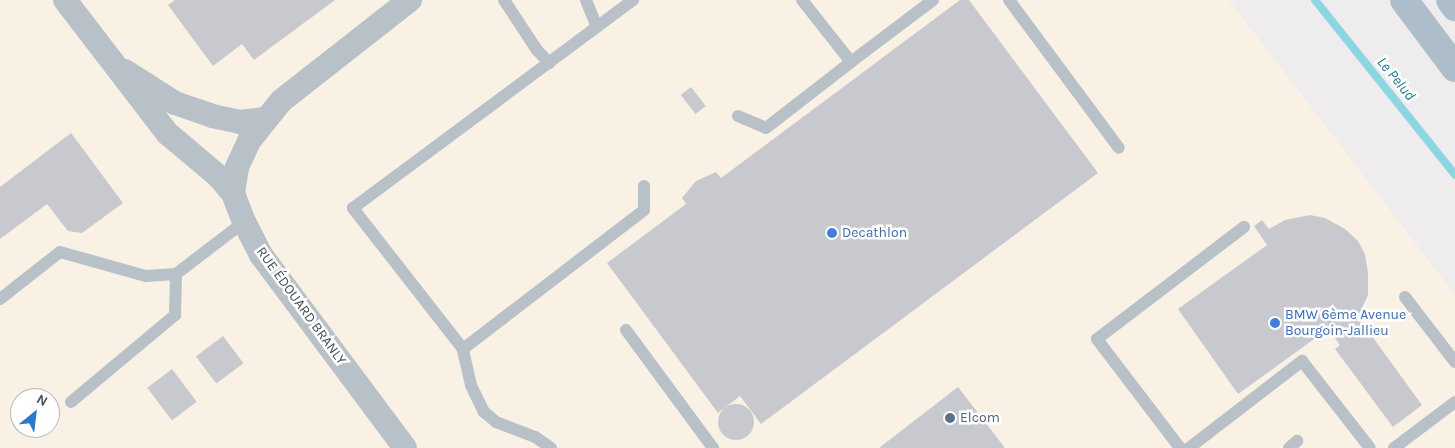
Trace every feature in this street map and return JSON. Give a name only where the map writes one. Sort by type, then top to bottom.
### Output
[{"type":"main road","points":[[1404,0],[1455,68]]},
{"type":"main road","points":[[1450,0],[1455,7]]},
{"type":"street","points":[[65,0],[167,133],[218,176],[233,193]]},
{"type":"street","name":"RUE ÉDOUARD BRANLY","points":[[405,448],[261,255],[244,222],[233,193],[237,166],[249,141],[281,101],[410,0]]},
{"type":"street","name":"RUE ÉDOUARD BRANLY","points":[[303,83],[426,0]]},
{"type":"street","points":[[111,62],[175,103],[212,116],[240,122],[265,119]]},
{"type":"lane","points":[[504,0],[537,50],[549,63]]},
{"type":"lane","points":[[586,0],[597,27]]},
{"type":"lane","points":[[551,448],[535,437],[496,422],[484,412],[471,385],[463,349],[354,208],[633,0]]},
{"type":"lane","points":[[802,0],[851,62]]},
{"type":"lane","points":[[738,116],[766,128],[933,0]]},
{"type":"lane","points":[[1009,0],[1119,148]]},
{"type":"lane","points":[[463,349],[644,210],[644,186]]},
{"type":"lane","points":[[0,299],[60,252],[146,276],[176,274],[244,222]]},
{"type":"lane","points":[[1180,448],[1097,339],[1244,227]]},
{"type":"lane","points":[[71,402],[175,315],[176,274]]},
{"type":"lane","points":[[1405,297],[1455,362]]},
{"type":"lane","points":[[626,330],[713,448]]},
{"type":"lane","points":[[1189,448],[1302,361],[1370,448]]},
{"type":"lane","points":[[1394,448],[1455,402]]},
{"type":"shaded area","points":[[0,0],[1229,0],[1455,295],[1455,448],[0,448]]},
{"type":"building","points":[[175,0],[335,0],[254,60],[242,44],[213,66],[168,5]]},
{"type":"building","name":"Decathlon","points":[[960,0],[969,0],[1098,173],[761,424],[740,396],[718,413],[607,263],[686,204],[682,198],[696,181],[716,172],[721,178]]},
{"type":"building","points":[[691,87],[706,106],[696,114],[681,95]]},
{"type":"building","points":[[71,133],[123,203],[82,233],[68,231],[47,204],[0,239],[0,187]]},
{"type":"building","name":"BMW 6ème Avenue Bourgoin-Jallieu","points":[[1310,215],[1325,218],[1345,229],[1358,241],[1365,254],[1368,273],[1368,295],[1358,317],[1422,405],[1393,427],[1335,349],[1340,345],[1328,329],[1238,394],[1178,309],[1267,245],[1254,226],[1262,220],[1269,229],[1285,220]]},
{"type":"building","points":[[223,336],[243,363],[216,384],[196,356]]},
{"type":"building","points":[[172,369],[197,402],[172,420],[147,388]]},
{"type":"building","name":"Elcom","points":[[958,387],[1005,448],[879,448]]},
{"type":"building","points":[[736,404],[749,409],[754,422],[749,435],[736,440],[723,435],[718,422],[723,409]]},
{"type":"waterway","name":"Le Pelud","points":[[1315,0],[1455,175]]},
{"type":"place","name":"Decathlon","points":[[832,233]]},
{"type":"place","name":"BMW 6ème Avenue Bourgoin-Jallieu","points":[[1275,323]]},
{"type":"place","name":"Elcom","points":[[950,418]]}]
